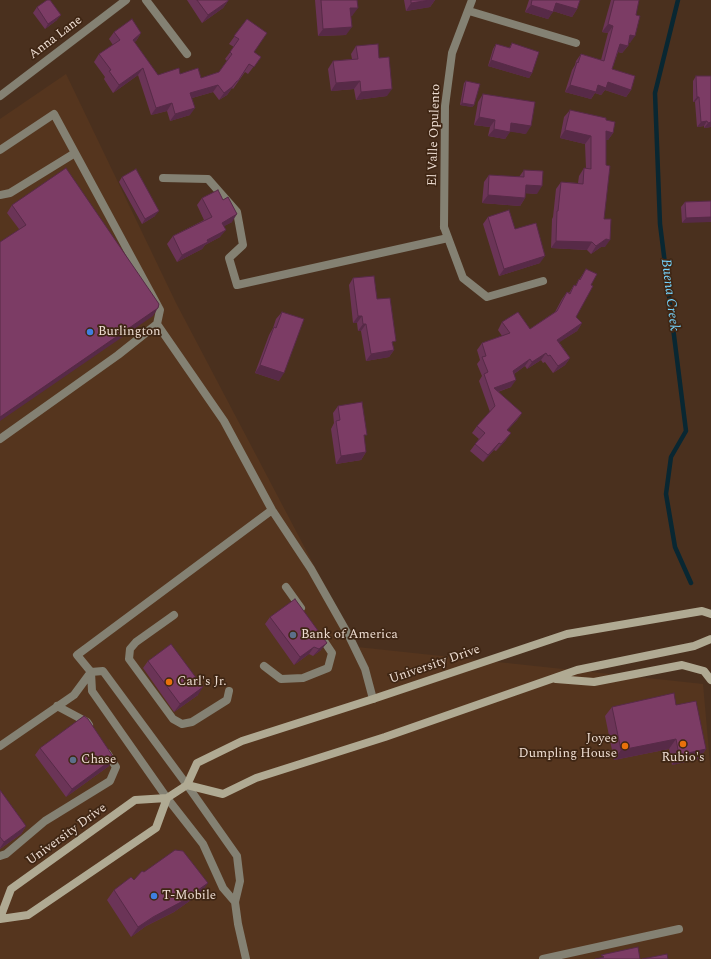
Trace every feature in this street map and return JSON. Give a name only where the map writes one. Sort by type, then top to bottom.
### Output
[{"type":"street","name":"Anna Lane","points":[[0,96],[126,0]]},
{"type":"street","points":[[146,0],[187,54]]},
{"type":"street","name":"El Valle Opulento","points":[[448,238],[444,227],[445,106],[452,53],[472,0]]},
{"type":"street","points":[[468,11],[576,43]]},
{"type":"street","points":[[0,150],[54,114],[160,310],[157,324],[0,439]]},
{"type":"street","points":[[0,195],[10,193],[75,153]]},
{"type":"street","points":[[163,178],[208,178],[237,212],[243,245],[229,258],[237,285],[448,238],[464,278],[487,297],[543,282]]},
{"type":"street","points":[[157,324],[224,422],[272,510],[311,569],[349,636],[364,669],[373,699]]},
{"type":"street","points":[[235,902],[223,888],[203,844],[167,798],[92,691],[91,672],[77,655],[272,510]]},
{"type":"street","points":[[286,587],[307,617]]},
{"type":"street","name":"University Drive","points":[[167,798],[156,828],[28,915],[0,919],[11,889],[135,800],[167,798],[187,785],[197,762],[242,741],[567,634],[702,612],[711,614]]},
{"type":"street","points":[[174,615],[133,645],[130,648],[129,659],[173,719],[182,724],[192,722],[227,700],[229,691]]},
{"type":"street","points":[[264,666],[281,679],[303,678],[328,668],[332,653],[315,629]]},
{"type":"street","points":[[187,785],[224,794],[256,778],[385,737],[577,670],[694,646],[711,639]]},
{"type":"street","points":[[553,679],[594,682],[682,665],[704,671],[711,680]]},
{"type":"street","points":[[0,746],[74,695],[91,672],[103,671],[237,856],[240,881],[235,902],[238,924],[246,959]]},
{"type":"street","points":[[57,706],[87,722],[95,735]]},
{"type":"street","points":[[0,856],[6,854],[45,821],[110,782],[116,767],[104,748]]},
{"type":"street","points":[[543,959],[679,929]]},
{"type":"shaded area","points":[[66,74],[176,303],[357,647],[703,684],[711,775],[711,959],[0,959],[0,119]]},
{"type":"building","points":[[47,0],[50,0],[61,15],[48,24],[37,7]]},
{"type":"building","points":[[197,0],[228,0],[228,1],[208,15]]},
{"type":"building","points":[[321,0],[357,0],[358,8],[350,8],[352,27],[323,29]]},
{"type":"building","points":[[411,0],[430,0],[411,3]]},
{"type":"building","points":[[532,0],[580,0],[577,9],[556,3],[553,12],[531,5]]},
{"type":"building","points":[[614,0],[639,0],[636,15],[640,16],[635,36],[630,35],[628,46],[620,44],[612,69],[635,76],[631,90],[608,82],[606,88],[598,85],[596,92],[570,85],[581,54],[604,61],[613,26],[608,24]]},
{"type":"building","points":[[132,19],[141,33],[133,40],[158,75],[179,68],[180,74],[198,68],[201,78],[219,72],[232,54],[230,52],[239,39],[234,36],[247,19],[267,33],[254,52],[261,57],[254,67],[249,64],[238,81],[232,87],[224,93],[218,85],[190,93],[195,108],[175,114],[172,103],[156,108],[143,68],[119,85],[109,71],[111,70],[99,54],[120,40],[114,32]]},
{"type":"building","points":[[512,43],[539,52],[532,73],[491,60],[496,44],[510,48]]},
{"type":"building","points":[[378,44],[379,58],[389,57],[392,89],[361,92],[360,81],[336,83],[333,61],[358,59],[356,46]]},
{"type":"building","points":[[696,76],[711,76],[711,122],[708,123],[707,121],[701,122],[699,97],[697,97]]},
{"type":"building","points":[[466,81],[480,84],[474,105],[462,103]]},
{"type":"building","points":[[483,94],[535,102],[531,126],[511,123],[510,132],[494,129],[495,120],[479,117]]},
{"type":"building","points":[[570,110],[606,118],[606,120],[615,122],[613,133],[606,131],[606,165],[610,166],[604,219],[611,219],[610,240],[606,239],[596,246],[592,242],[556,241],[557,211],[561,182],[583,184],[584,168],[591,169],[591,136],[565,130]]},
{"type":"building","points":[[66,168],[159,304],[158,308],[0,417],[0,242],[26,225],[12,205]]},
{"type":"building","points":[[136,169],[159,211],[145,219],[122,177]]},
{"type":"building","points":[[524,170],[543,171],[542,186],[526,185],[525,198],[488,195],[489,175],[524,177]]},
{"type":"building","points":[[218,190],[223,200],[228,197],[237,214],[222,223],[226,230],[207,240],[208,242],[182,255],[173,236],[212,217],[202,198]]},
{"type":"building","points":[[711,201],[711,217],[686,218],[685,202]]},
{"type":"building","points":[[509,210],[515,229],[536,223],[545,256],[504,269],[488,217]]},
{"type":"building","points":[[586,269],[597,274],[591,285],[593,286],[576,317],[582,323],[557,340],[570,358],[558,366],[550,355],[548,356],[546,353],[532,362],[530,359],[513,371],[516,380],[494,388],[522,413],[507,430],[511,433],[488,455],[475,444],[485,433],[477,426],[495,406],[484,374],[488,372],[482,357],[486,356],[482,343],[510,333],[502,322],[518,312],[530,329],[557,311],[567,292],[570,294],[574,285],[576,286]]},
{"type":"building","points":[[374,276],[377,299],[390,298],[396,341],[392,342],[394,350],[371,354],[366,324],[363,324],[362,316],[358,316],[353,278]]},
{"type":"building","points":[[282,312],[304,319],[284,373],[260,365],[274,327],[276,328]]},
{"type":"building","points":[[362,402],[367,435],[364,435],[366,452],[341,456],[336,421],[340,420],[338,406]]},
{"type":"building","points":[[295,599],[327,643],[319,649],[314,647],[300,657],[270,617]]},
{"type":"building","name":"Carl's Jr.","points":[[171,644],[203,687],[180,704],[148,661]]},
{"type":"building","points":[[674,693],[676,705],[696,701],[706,749],[679,755],[676,739],[621,750],[612,707]]},
{"type":"building","name":"Chase","points":[[84,716],[88,719],[114,758],[72,789],[40,748]]},
{"type":"building","points":[[0,790],[26,826],[4,842],[0,837]]},
{"type":"building","name":"T-Mobile","points":[[175,850],[183,851],[208,883],[181,902],[138,927],[114,890],[131,877],[134,880],[142,871],[144,872]]},
{"type":"building","points":[[638,947],[640,959],[595,959],[604,957],[601,955]]},
{"type":"building","points":[[667,954],[668,959],[642,959]]},
{"type":"waterway","name":"Buena Creek","points":[[678,0],[655,93],[660,224],[686,431],[671,457],[666,494],[675,547],[691,583]]},
{"type":"place","name":"Burlington","points":[[90,332]]},
{"type":"place","name":"Bank of America","points":[[293,635]]},
{"type":"place","name":"Carl's Jr.","points":[[169,682]]},
{"type":"place","name":"Rubio's","points":[[683,744]]},
{"type":"place","name":"Joyee Dumpling House","points":[[625,746]]},
{"type":"place","name":"Chase","points":[[73,760]]},
{"type":"place","name":"T-Mobile","points":[[154,896]]}]
